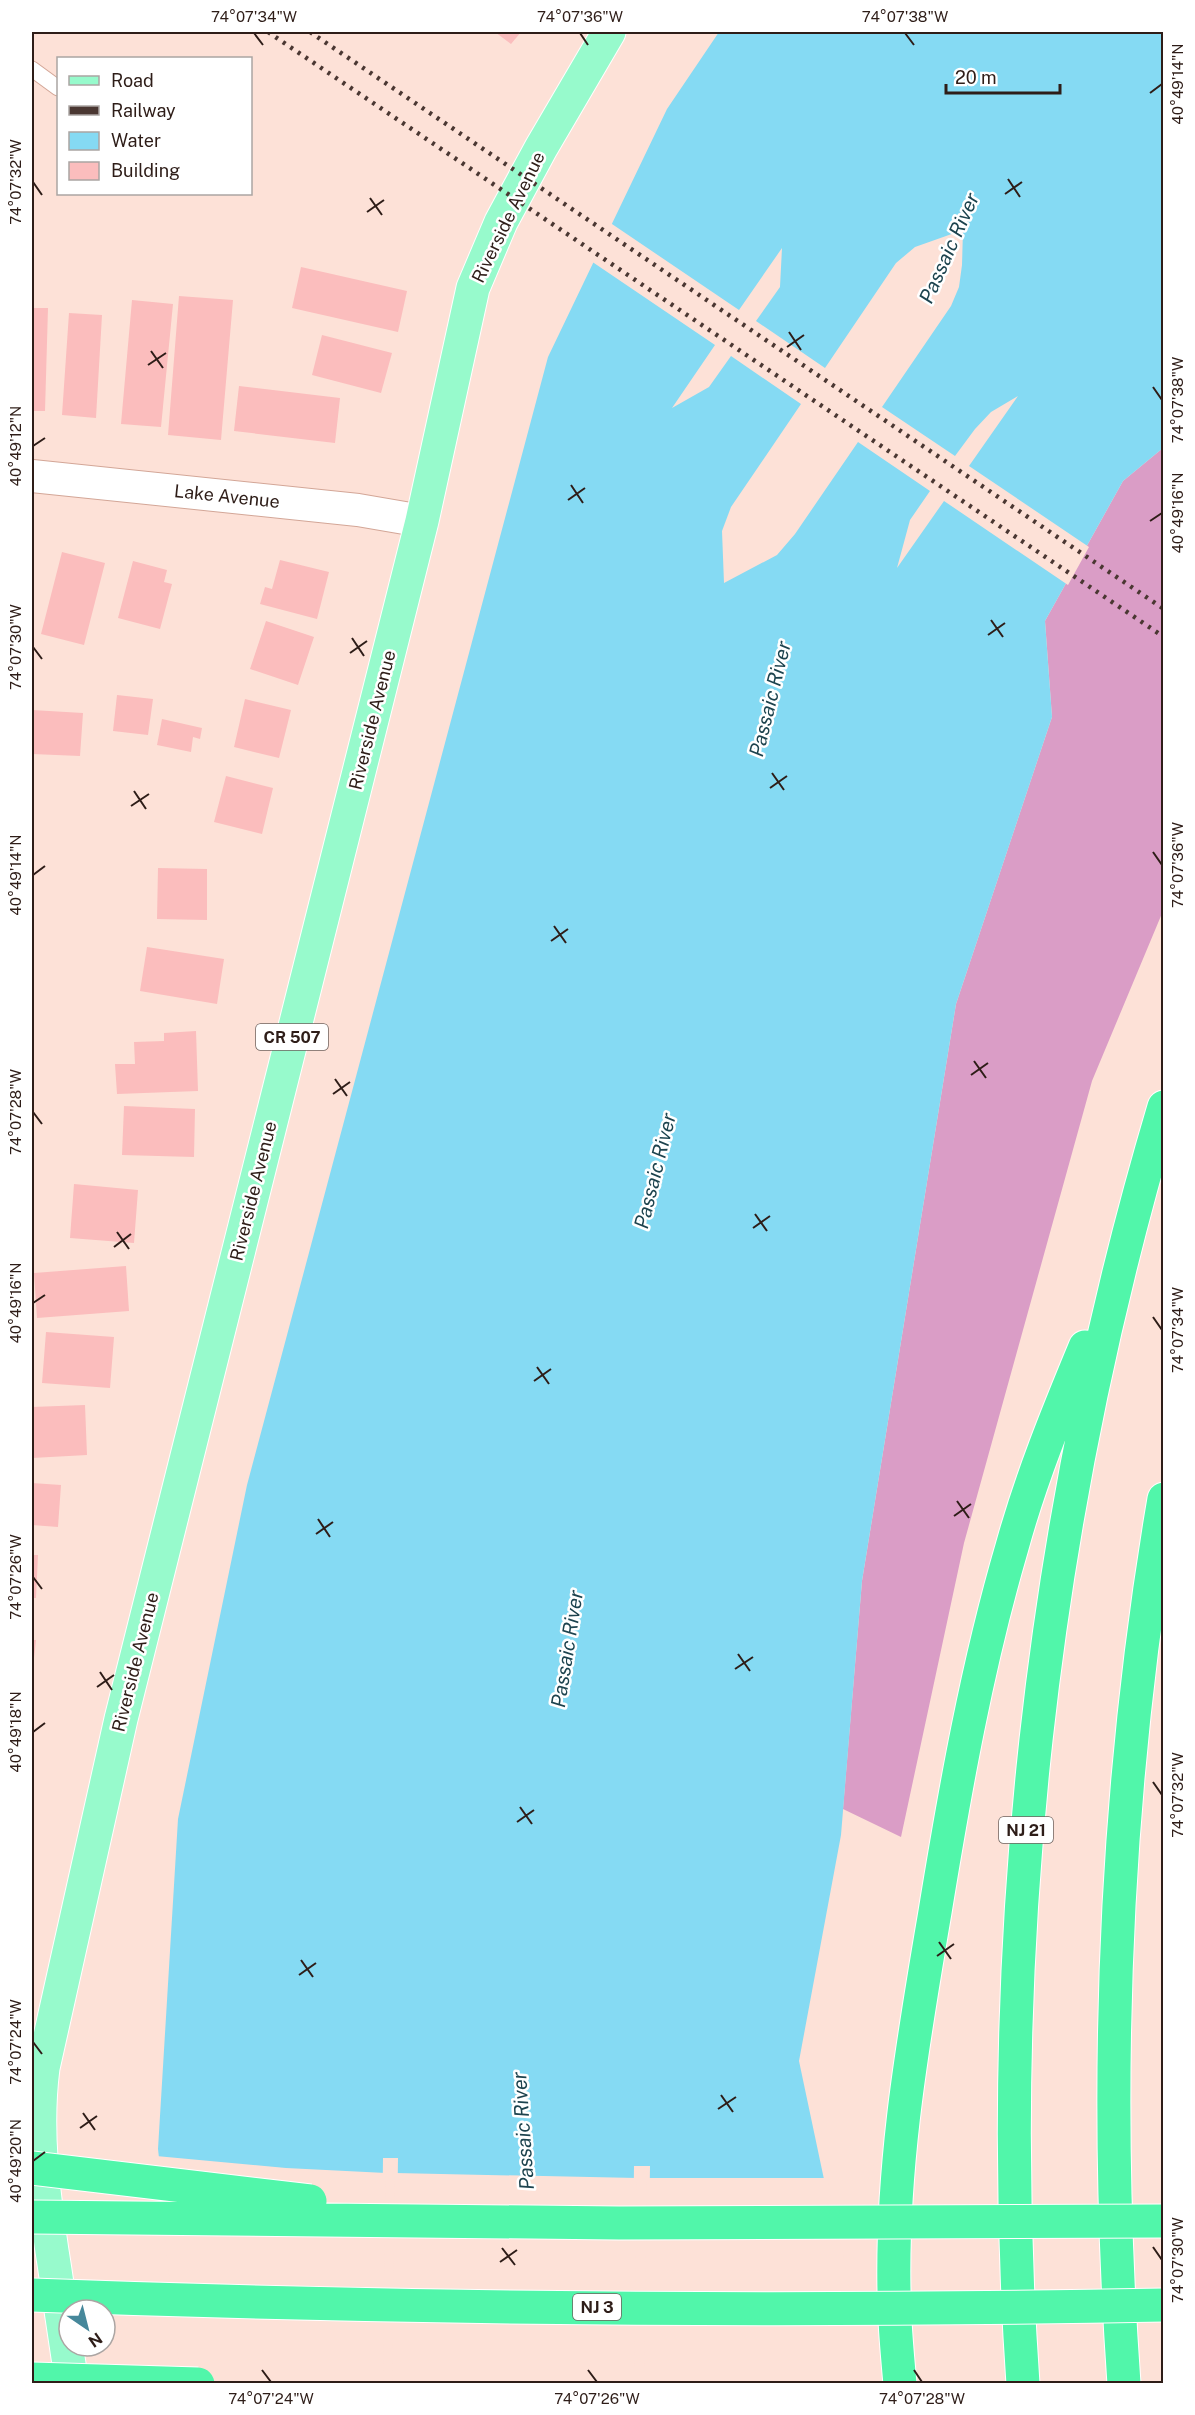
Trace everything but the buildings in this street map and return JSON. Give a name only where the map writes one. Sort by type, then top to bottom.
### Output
[{"type":"highway","name":"NJ 21","points":[[1023,2384],[1015,2207],[1016,1991],[1026,1829],[1040,1695],[1060,1554],[1085,1420],[1116,1283],[1164,1107]]},
{"type":"highway","points":[[900,2384],[894,2319],[895,2238],[900,2158],[917,2022],[951,1817],[994,1614],[1012,1546],[1033,1480],[1085,1347],[1116,1283]]},
{"type":"highway","points":[[1124,2384],[1114,2173],[1118,1904],[1136,1694],[1164,1499]]},
{"type":"highway","points":[[32,2168],[479,2221]]},
{"type":"highway","points":[[32,2217],[853,2224],[1164,2221]]},
{"type":"highway","name":"NJ 3","points":[[32,2295],[635,2307],[884,2308],[1164,2305]]},
{"type":"highway","points":[[32,2379],[198,2384]]},
{"type":"main road","name":"Riverside Avenue","points":[[72,2384],[42,2175],[37,2067],[121,1719],[422,521],[473,288],[501,222],[609,32]]},
{"type":"street","name":"Lake Avenue","points":[[32,477],[358,510],[422,521]]},
{"type":"lane","points":[[32,69],[57,87]]},
{"type":"shaded area","points":[[1163,448],[1163,911],[1092,1081],[964,1543],[901,1837],[843,1809],[862,1581],[956,1004],[1052,717],[1045,621],[1123,481]]},
{"type":"water","name":"Passaic River","points":[[719,32],[1163,32],[1163,448],[1123,481],[1045,621],[1052,717],[956,1004],[862,1581],[841,1835],[799,2061],[844,2274],[647,2383],[650,2166],[634,2166],[631,2383],[395,2383],[398,2158],[383,2158],[380,2383],[184,2384],[158,2149],[178,1819],[247,1485],[548,357],[667,109]]},
{"type":"pier","points":[[609,222],[739,310],[782,248],[780,287],[756,321],[825,368],[896,263],[915,247],[963,230],[959,287],[951,306],[882,407],[955,456],[991,412],[1018,396],[969,466],[1089,547],[1068,585],[944,501],[897,568],[910,520],[930,491],[858,442],[795,534],[777,555],[724,583],[722,531],[731,507],[801,404],[731,356],[709,387],[672,408],[715,345],[591,261]]},
{"type":"pier","points":[[156,2156],[286,2168],[386,2173],[383,2384],[181,2384]]},
{"type":"pier","points":[[395,2173],[637,2178],[634,2384],[392,2384]]},
{"type":"pier","points":[[647,2178],[827,2178],[866,2384],[644,2384]]},
{"type":"railway","points":[[268,32],[1164,637]]},
{"type":"railway","points":[[310,32],[1164,609]]}]
